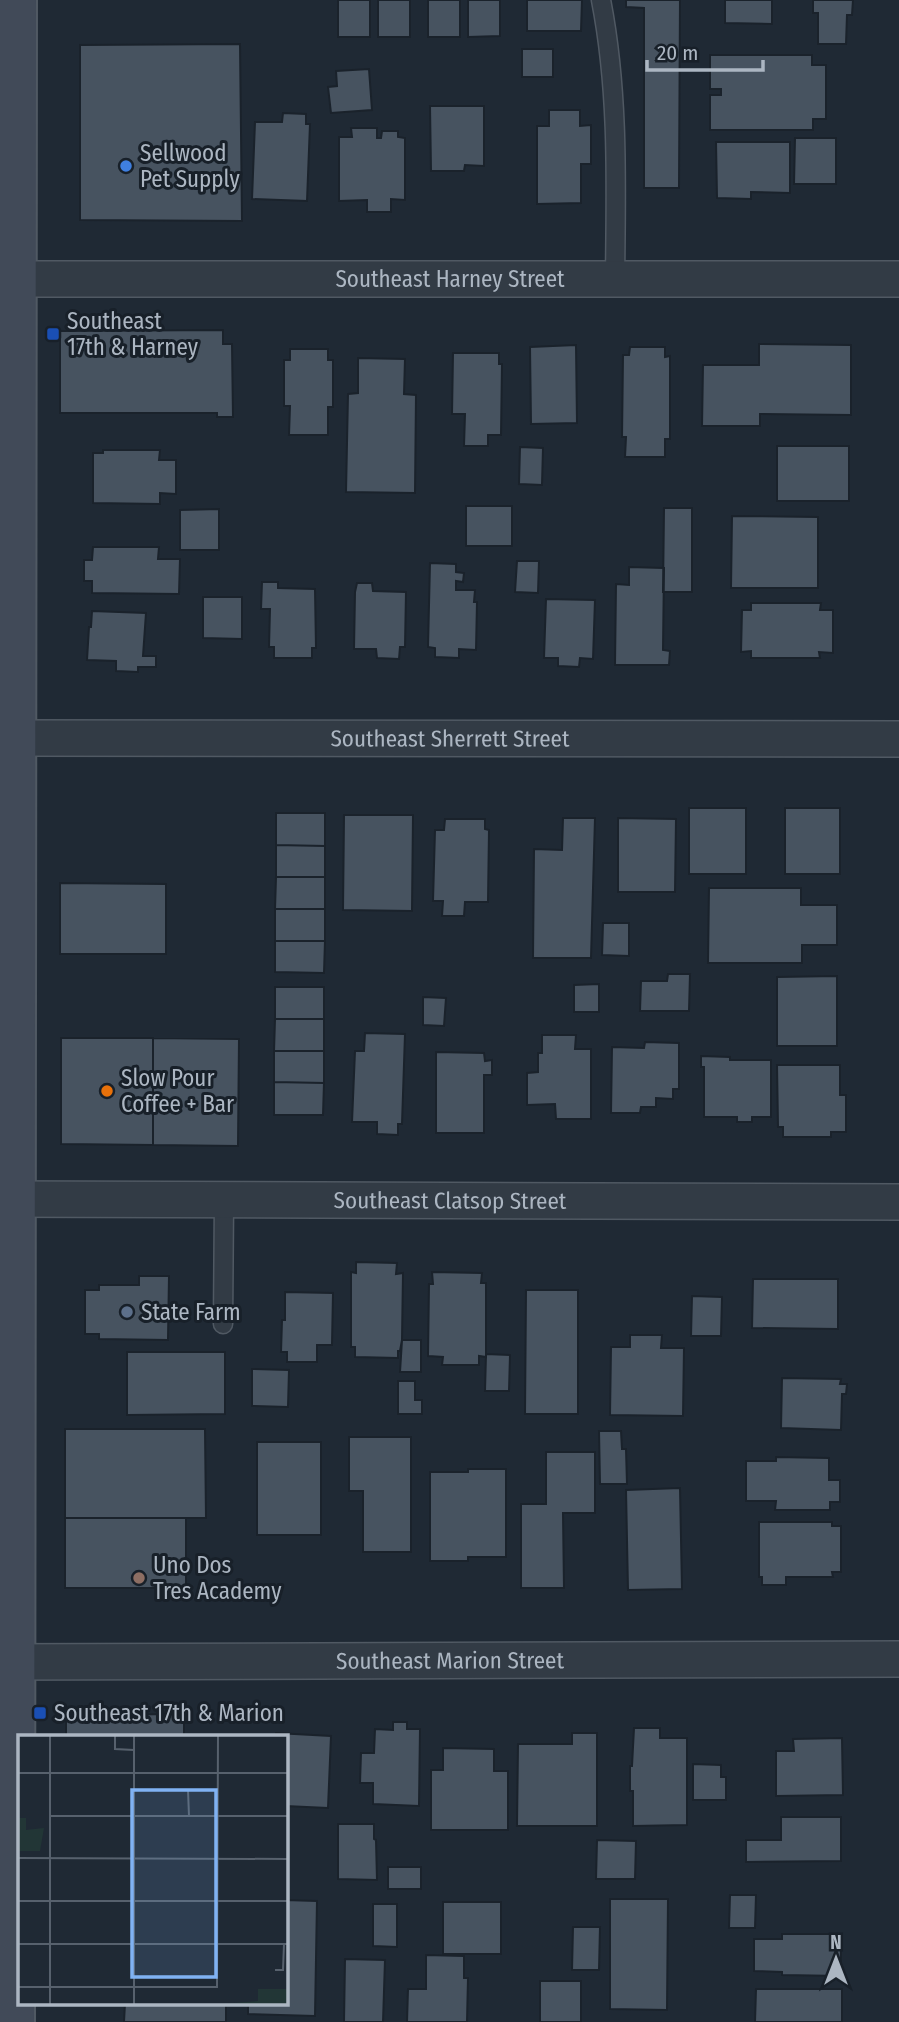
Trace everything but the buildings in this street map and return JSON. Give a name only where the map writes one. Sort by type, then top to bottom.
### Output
[{"type":"main road","points":[[15,2022],[8,1662],[8,738],[9,279],[17,0]]},
{"type":"street","name":"Southeast Harney Street","points":[[9,279],[899,279]]},
{"type":"street","name":"Southeast Sherrett Street","points":[[8,738],[899,739]]},
{"type":"street","name":"Southeast Clatsop Street","points":[[8,1199],[899,1202]]},
{"type":"street","name":"Southeast Marion Street","points":[[8,1662],[899,1659]]},
{"type":"lane","points":[[601,0],[610,43],[616,164],[615,279]]},
{"type":"lane","points":[[223,1324],[224,1200]]},
{"type":"place","name":"Sellwood Pet Supply","points":[[126,166]]},
{"type":"place","name":"Southeast 17th & Harney","points":[[53,334]]},
{"type":"place","name":"Slow Pour Coffee + Bar","points":[[107,1091]]},
{"type":"place","name":"State Farm","points":[[127,1312]]},
{"type":"place","name":"Uno Dos Tres Academy","points":[[139,1578]]},
{"type":"place","name":"Southeast 17th & Marion","points":[[40,1713]]}]
